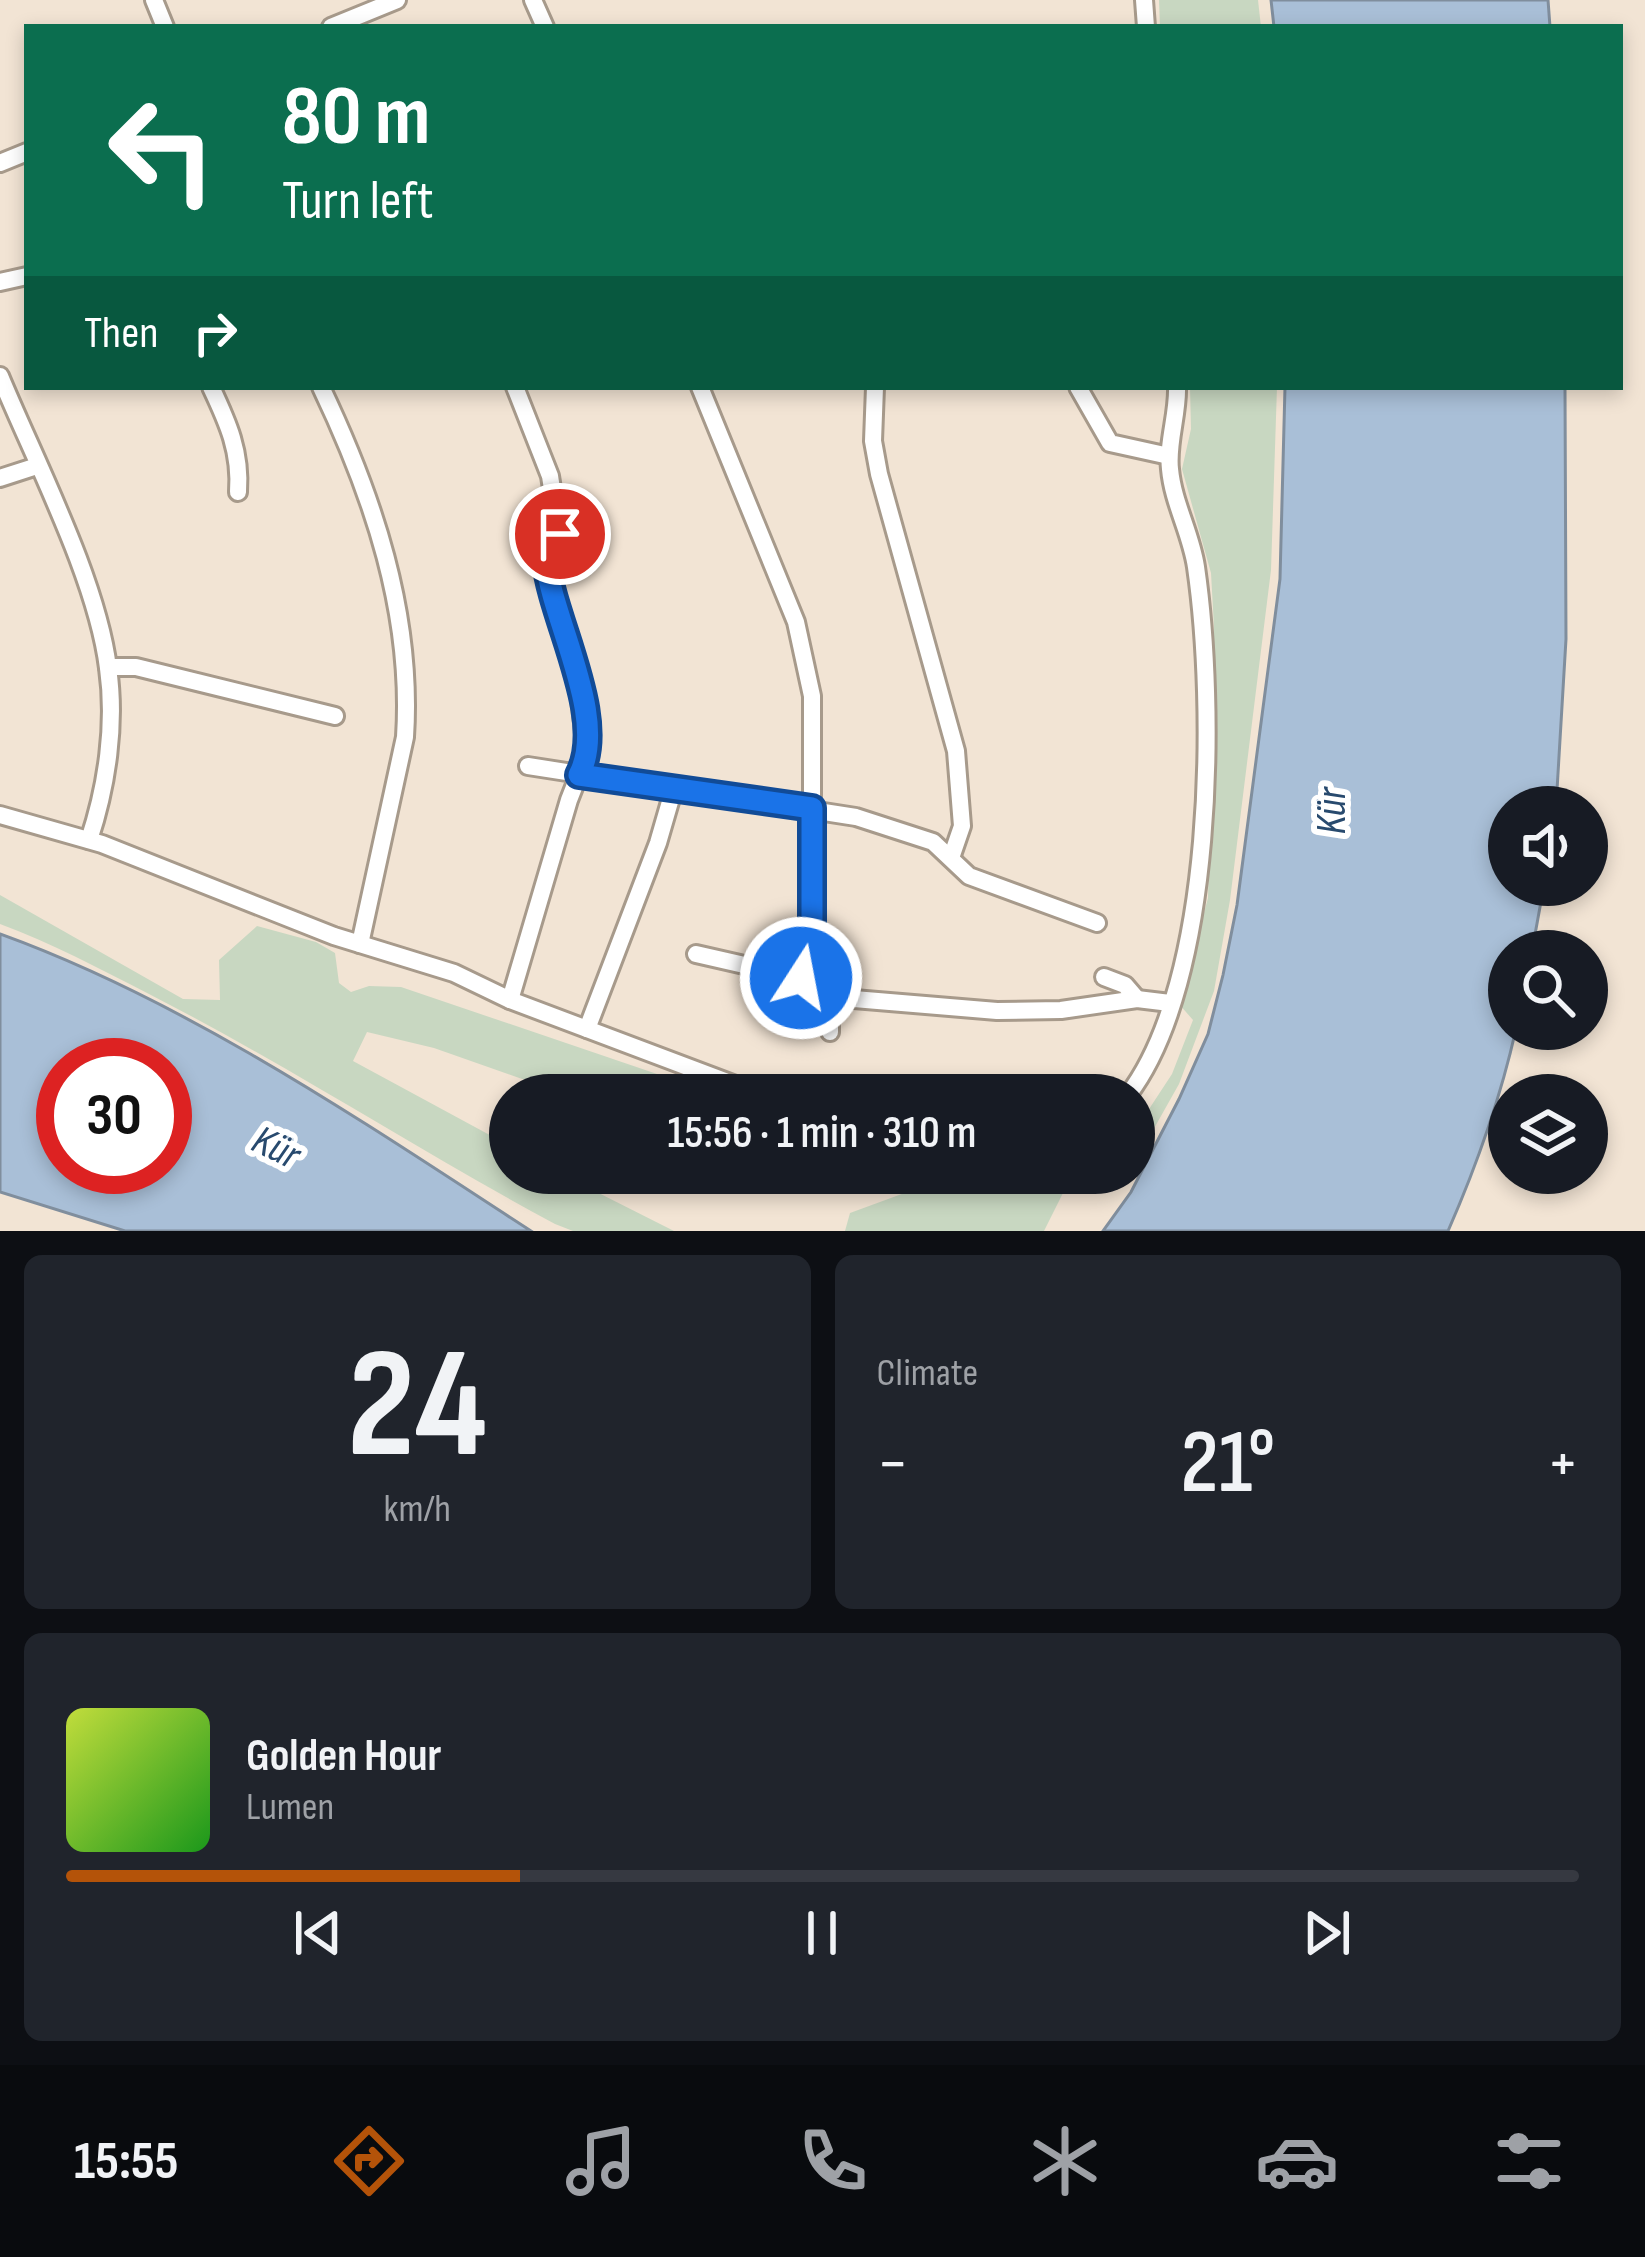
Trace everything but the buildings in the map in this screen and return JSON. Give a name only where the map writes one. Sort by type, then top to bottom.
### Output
[{"type":"street","points":[[338,24],[397,0]]},
{"type":"street","points":[[0,376],[97,617],[108,667],[108,756],[89,840]]},
{"type":"street","points":[[212,390],[236,443],[238,492]]},
{"type":"street","points":[[322,390],[376,514],[399,626],[407,703],[405,737],[359,944]]},
{"type":"street","points":[[510,1000],[587,754],[584,709],[546,561],[560,534],[555,498],[515,390]]},
{"type":"street","points":[[701,390],[807,658],[812,696],[812,953],[807,975]]},
{"type":"street","points":[[875,390],[873,441],[879,473],[959,770],[962,826],[951,859]]},
{"type":"street","points":[[1080,390],[1110,443],[1169,456]]},
{"type":"street","points":[[1141,1074],[1158,1046],[1197,899],[1206,722],[1204,642],[1195,563],[1169,456],[1178,390]]},
{"type":"street","points":[[0,478],[38,466]]},
{"type":"street","points":[[108,667],[136,667],[335,716]]},
{"type":"street","points":[[528,766],[812,808],[933,842],[969,876],[1097,923]]},
{"type":"street","points":[[587,1029],[658,843],[674,788]]},
{"type":"street","points":[[0,815],[89,840],[359,944],[454,974],[706,1074]]},
{"type":"street","points":[[696,954],[792,977],[807,975]]},
{"type":"street","points":[[807,975],[830,997],[997,1012],[1061,1010],[1137,999],[1170,1004]]},
{"type":"street","points":[[1103,977],[1131,989],[1137,999]]},
{"type":"street","points":[[830,997],[830,1032]]},
{"type":"green space","points":[[1159,0],[1258,0],[1261,24],[1160,24]]},
{"type":"green space","points":[[1190,390],[1277,390],[1271,570],[1230,900],[1214,991],[1179,1084],[1155,1127],[1155,1100],[1172,1074],[1193,1020],[1179,1004],[1208,898],[1211,573],[1182,469],[1191,429]]},
{"type":"green space","points":[[0,895],[183,999],[220,1000],[219,960],[257,926],[316,942],[335,953],[339,983],[351,992],[369,986],[401,987],[657,1074],[508,1074],[434,1048],[367,1032],[353,1061],[489,1135],[489,1187],[201,1021],[0,924]]},
{"type":"green space","points":[[501,1194],[601,1194],[674,1231],[573,1231]]},
{"type":"green space","points":[[902,1194],[1062,1194],[1044,1231],[845,1231],[850,1213]]},
{"type":"water","points":[[1271,0],[1548,0],[1550,24],[1274,24]]},
{"type":"water","name":"Kür","points":[[1285,390],[1565,390],[1566,639],[1557,786],[1488,786],[1488,906],[1540,906],[1536,930],[1488,930],[1488,1050],[1511,1050],[1505,1074],[1488,1074],[1488,1129],[1448,1231],[1103,1231],[1130,1194],[1155,1194],[1155,1146],[1208,1034],[1237,905],[1280,579]]},
{"type":"water","name":"Kür","points":[[0,934],[70,962],[206,1029],[339,1107],[531,1231],[125,1231],[0,1192]]},
{"type":"route","points":[[560,534],[546,561],[584,709],[587,754],[579,775],[812,808],[812,953],[810,969],[801,978]]}]
